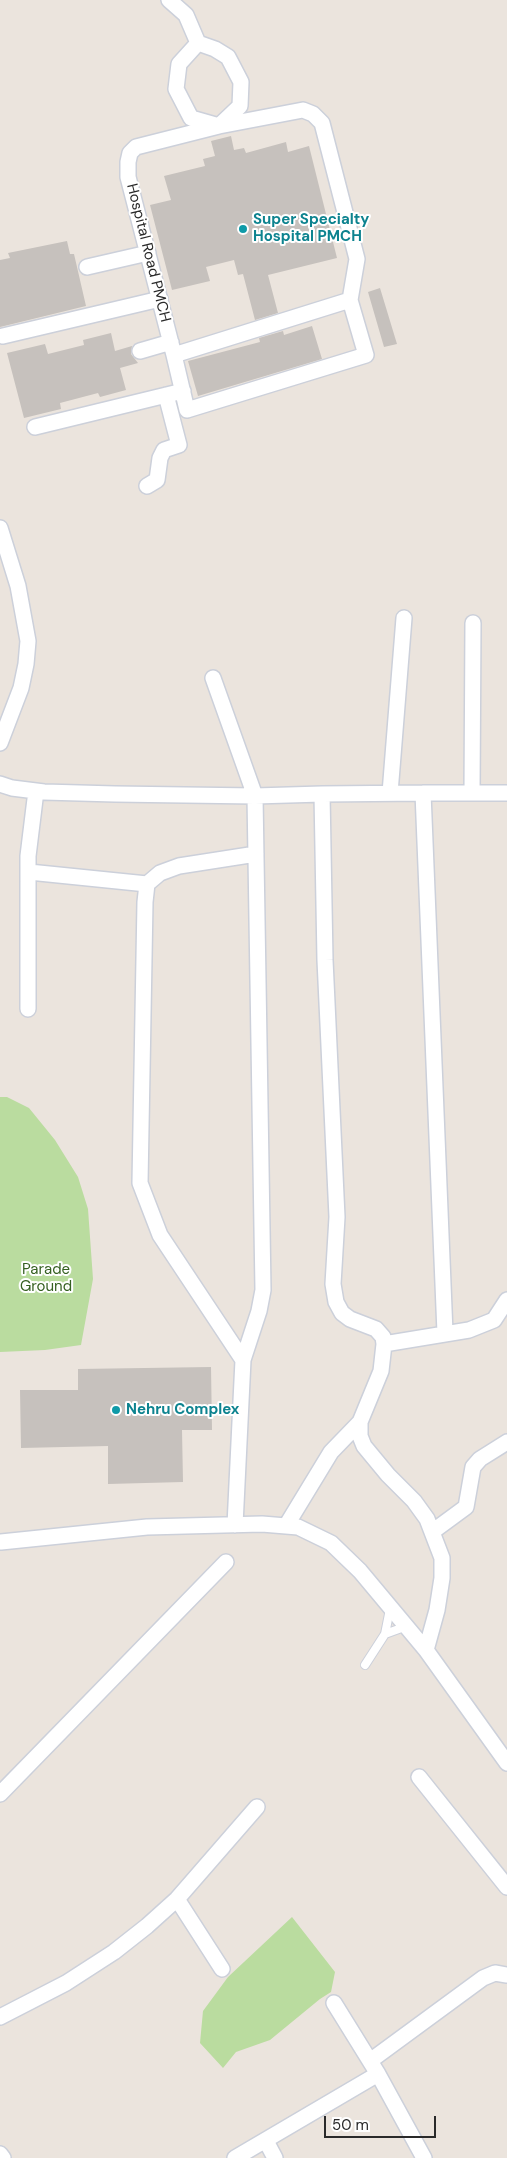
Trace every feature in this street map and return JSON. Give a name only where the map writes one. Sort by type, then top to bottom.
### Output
[{"type":"street","points":[[168,0],[186,15],[198,43],[215,49],[228,57],[241,82],[240,106],[219,126]]},
{"type":"street","name":"Hospital Road PMCH","points":[[198,43],[179,64],[176,89],[191,118],[219,126]]},
{"type":"street","name":"Hospital Road PMCH","points":[[303,110],[313,114],[322,124],[357,259],[350,300],[366,355],[187,410],[148,253],[128,177],[130,153],[136,147],[219,126],[303,110]]},
{"type":"street","points":[[87,267],[148,253]]},
{"type":"street","points":[[3,336],[160,299]]},
{"type":"street","points":[[140,351],[173,349],[350,300]]},
{"type":"street","points":[[35,427],[183,391]]},
{"type":"street","points":[[147,486],[157,480],[160,458],[164,450],[179,445],[166,395]]},
{"type":"street","points":[[0,528],[18,586],[28,641],[21,688],[0,743]]},
{"type":"street","points":[[390,793],[404,618]]},
{"type":"street","points":[[472,793],[473,623]]},
{"type":"street","points":[[213,678],[255,796],[263,1290],[259,1311],[243,1360],[235,1525]]},
{"type":"street","points":[[0,784],[12,788],[36,791],[255,796],[507,793]]},
{"type":"street","points":[[28,1009],[30,834],[36,791]]},
{"type":"street","points":[[423,793],[445,1333]]},
{"type":"street","points":[[286,1526],[331,1452],[360,1422],[381,1371],[384,1344],[383,1337],[376,1329],[350,1319],[342,1313],[336,1302],[333,1284],[337,1217],[325,960],[322,794]]},
{"type":"street","points":[[243,1360],[160,1235],[147,1207],[140,1183],[144,902],[147,884],[160,873],[179,866],[256,854]]},
{"type":"street","points":[[29,872],[147,884]]},
{"type":"street","points":[[494,1320],[507,1300]]},
{"type":"street","points":[[384,1344],[469,1330],[494,1320],[507,1311]]},
{"type":"street","points":[[360,1422],[360,1436],[364,1446],[388,1476],[414,1501],[427,1519],[442,1558],[442,1578],[426,1650]]},
{"type":"street","points":[[432,1532],[466,1507],[473,1467],[480,1459],[507,1442]]},
{"type":"street","points":[[0,1542],[147,1528],[235,1525],[298,1527],[331,1543],[360,1571],[426,1650],[507,1763]]},
{"type":"street","points":[[0,1794],[226,1562]]},
{"type":"street","points":[[419,1777],[507,1887]]},
{"type":"street","points":[[0,2017],[66,1983],[114,1952],[177,1899],[257,1807]]},
{"type":"street","points":[[177,1899],[222,1969]]},
{"type":"street","points":[[235,2158],[266,2141],[374,2068],[483,1978],[495,1973],[507,1975]]},
{"type":"street","points":[[334,2002],[374,2068],[424,2158]]},
{"type":"street","points":[[266,2141],[275,2158]]},
{"type":"street","points":[[0,2154],[3,2158]]},
{"type":"lane","points":[[365,1666],[385,1634],[391,1607]]},
{"type":"lane","points":[[385,1634],[407,1626]]},
{"type":"green space","name":"Parade Ground","points":[[0,1097],[7,1097],[29,1108],[55,1140],[78,1177],[88,1209],[93,1279],[81,1345],[45,1350],[0,1352]]},
{"type":"green space","points":[[292,1917],[335,1972],[331,1992],[270,2040],[236,2052],[223,2068],[200,2043],[203,2011],[228,1977]]},
{"type":"building","name":"Super Specialty Hospital PMCH","points":[[231,136],[234,150],[244,148],[246,153],[286,142],[288,152],[309,146],[337,258],[268,275],[278,313],[255,320],[243,274],[238,275],[234,260],[206,267],[210,281],[172,290],[150,205],[171,200],[164,176],[205,166],[203,159],[215,156],[211,141]]},
{"type":"building","points":[[67,241],[70,254],[74,254],[86,306],[0,327],[0,260],[10,258],[8,253]]},
{"type":"building","points":[[380,288],[397,344],[384,347],[368,292]]},
{"type":"building","points":[[312,326],[322,359],[198,396],[188,361],[260,342],[259,338],[283,331],[284,335]]},
{"type":"building","points":[[111,333],[115,351],[132,346],[131,354],[138,363],[120,368],[126,390],[100,397],[98,393],[60,403],[61,409],[24,418],[7,353],[45,344],[48,354],[84,345],[83,340]]},
{"type":"building","name":"Nehru Complex","points":[[211,1367],[212,1430],[182,1430],[183,1482],[108,1484],[108,1446],[21,1448],[20,1390],[78,1390],[78,1369]]},
{"type":"place","name":"Super Specialty Hospital PMCH","points":[[243,229]]},
{"type":"place","name":"Nehru Complex","points":[[116,1410]]}]
